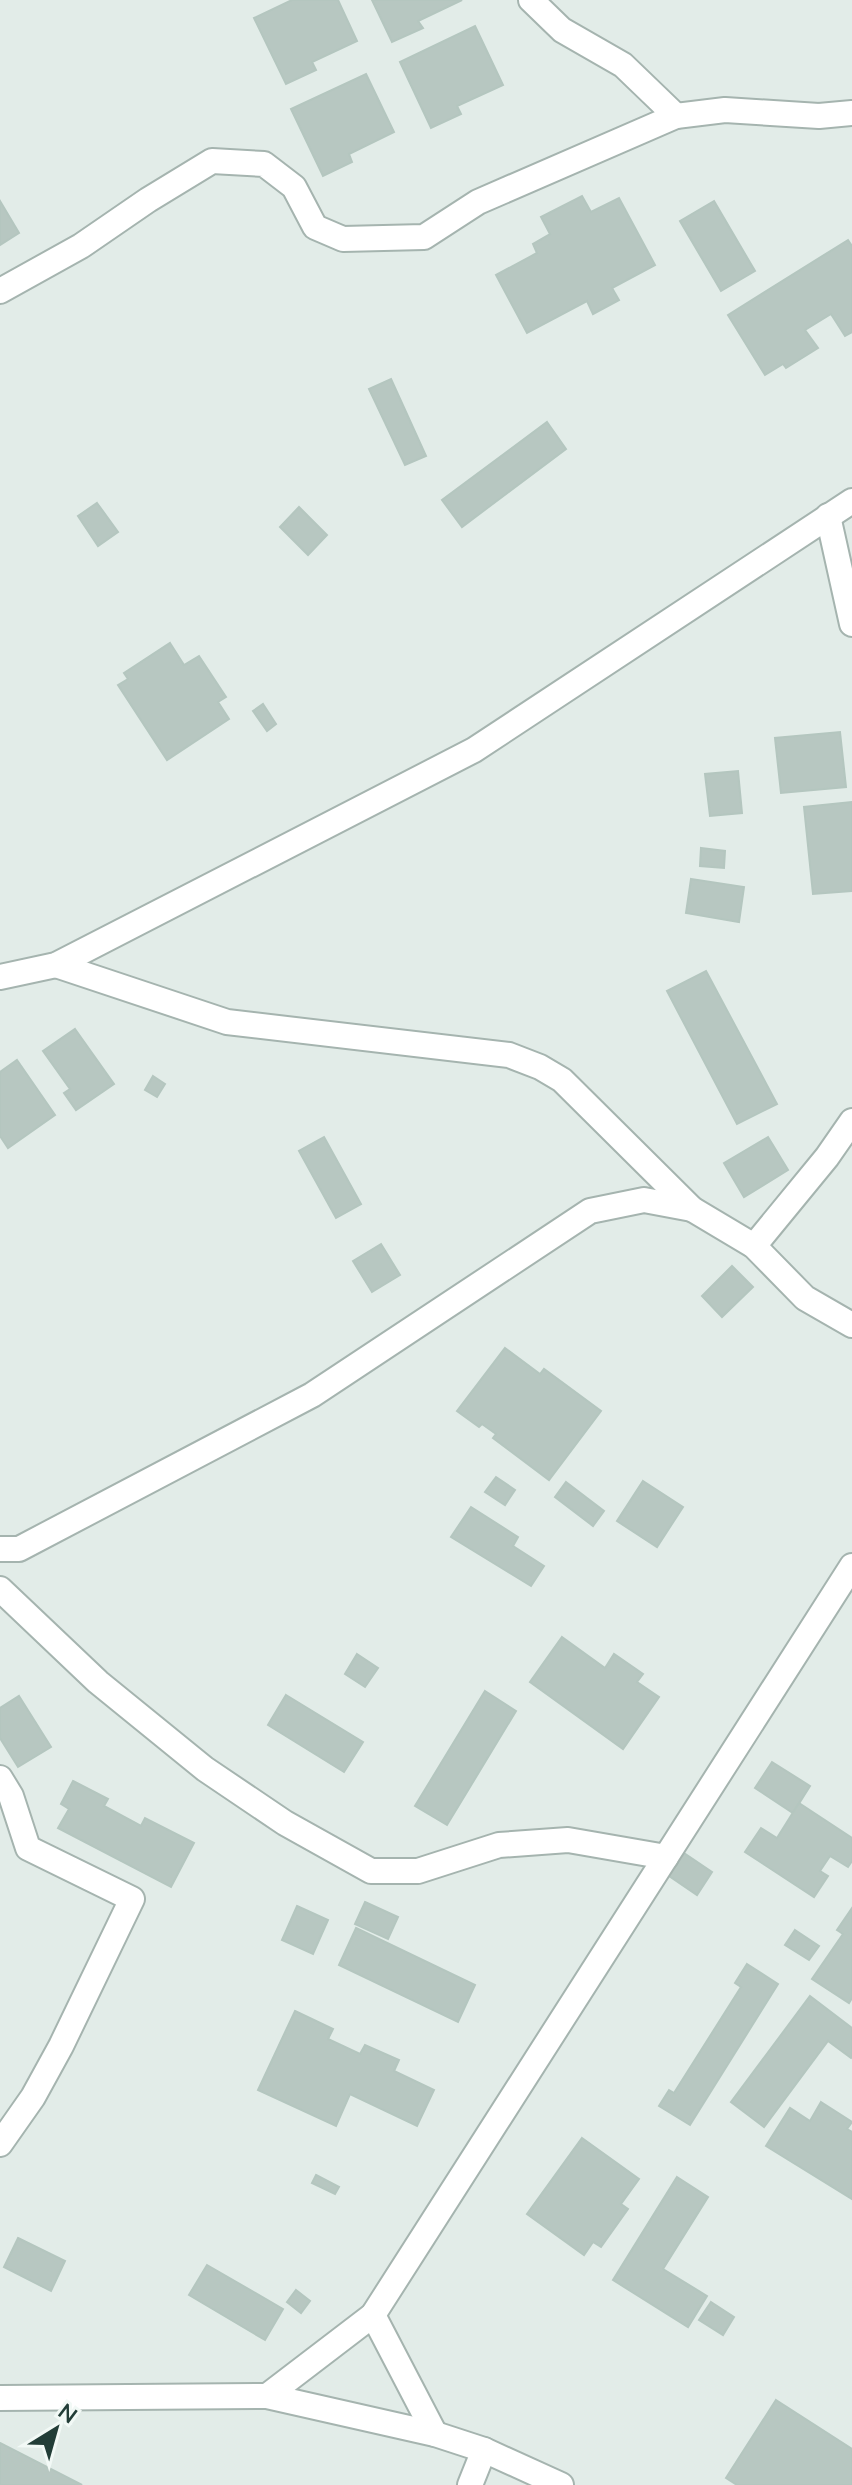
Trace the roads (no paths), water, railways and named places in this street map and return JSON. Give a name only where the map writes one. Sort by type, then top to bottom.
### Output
[{"type":"street","points":[[531,0],[562,30],[623,65],[676,116]]},
{"type":"street","points":[[0,291],[81,246],[212,161],[264,164],[294,187],[315,227],[343,239],[424,237],[478,202],[676,116],[725,110],[819,116],[852,113]]},
{"type":"street","points":[[0,977],[56,965],[474,750],[852,501]]},
{"type":"street","points":[[828,516],[852,624]]},
{"type":"street","points":[[56,965],[227,1022],[509,1055],[540,1067],[562,1080],[692,1209],[754,1246],[805,1298],[852,1325]]},
{"type":"street","points":[[754,1246],[827,1157],[852,1121]]},
{"type":"street","points":[[666,1857],[568,1840],[499,1845],[418,1871],[371,1871],[285,1823],[205,1769],[98,1682],[1,1593],[9,1549],[312,1395],[590,1211],[644,1200],[692,1209]]},
{"type":"street","points":[[267,2396],[373,2315],[852,1566]]},
{"type":"street","points":[[0,1778],[11,1796],[28,1848],[132,1899],[61,2046],[33,2097],[0,2144]]},
{"type":"street","points":[[373,2315],[435,2434]]},
{"type":"street","points":[[0,2398],[267,2396],[435,2434],[484,2450],[561,2485]]},
{"type":"street","points":[[470,2485],[484,2450]]}]
